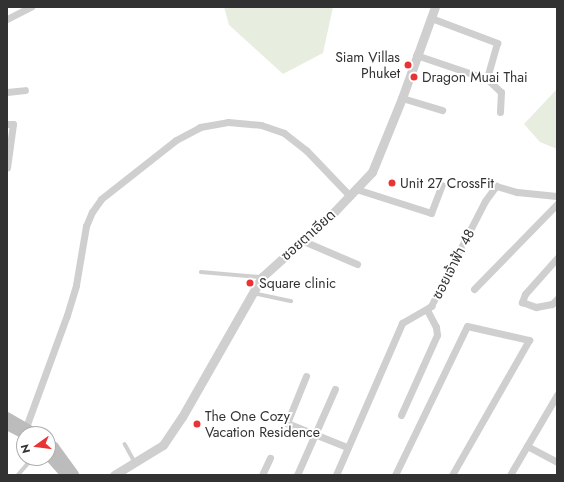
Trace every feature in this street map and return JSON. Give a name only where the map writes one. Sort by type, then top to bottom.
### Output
[{"type":"main road","points":[[7,417],[19,426]]},
{"type":"main road","points":[[56,450],[74,475]]},
{"type":"main road","points":[[56,464],[66,475]]},
{"type":"street","points":[[7,20],[31,7]]},
{"type":"street","name":"ซอยตาเอียด","points":[[114,475],[163,445],[182,417],[262,277],[353,192],[372,172],[402,98],[416,55],[435,7]]},
{"type":"street","points":[[431,18],[497,43],[487,79]]},
{"type":"street","points":[[416,55],[487,79],[501,92],[500,112]]},
{"type":"street","points":[[7,92],[25,90]]},
{"type":"street","points":[[402,98],[442,110]]},
{"type":"street","points":[[26,426],[67,315],[76,285],[86,226],[92,212],[101,199],[176,140],[200,127],[228,122],[261,125],[284,133],[306,150],[353,192],[431,213],[442,185]]},
{"type":"street","points":[[7,124],[13,124],[7,168]]},
{"type":"street","name":"ซอยเจ้าฟ้า 48","points":[[336,475],[402,323],[427,310],[436,298],[485,201],[496,186],[517,192],[557,196]]},
{"type":"street","points":[[474,289],[557,204]]},
{"type":"street","points":[[301,240],[357,264]]},
{"type":"street","points":[[557,258],[525,294],[522,302],[536,307],[552,304],[557,299]]},
{"type":"street","points":[[401,416],[437,335],[436,327],[427,310]]},
{"type":"street","points":[[395,475],[467,326],[529,340],[452,475]]},
{"type":"street","points":[[306,376],[287,423],[347,447]]},
{"type":"street","points":[[297,475],[335,389]]},
{"type":"street","points":[[510,475],[557,395]]},
{"type":"street","points":[[527,446],[557,462]]},
{"type":"street","points":[[262,475],[270,458]]},
{"type":"lane","points":[[201,272],[262,277]]},
{"type":"lane","points":[[252,293],[291,301]]},
{"type":"lane","points":[[125,444],[136,462]]},
{"type":"lane","points":[[18,475],[25,466]]},
{"type":"shaded area","points":[[224,7],[333,7],[323,53],[283,74],[229,25]]},
{"type":"shaded area","points":[[557,89],[557,149],[540,142],[524,124]]},
{"type":"place","name":"Siam Villas Phuket","points":[[408,65]]},
{"type":"place","name":"Dragon Muai Thai","points":[[414,77]]},
{"type":"place","name":"Unit 27 CrossFit","points":[[392,183]]},
{"type":"place","name":"Square clinic","points":[[250,283]]},
{"type":"place","name":"The One Cozy Vacation Residence","points":[[197,424]]}]
